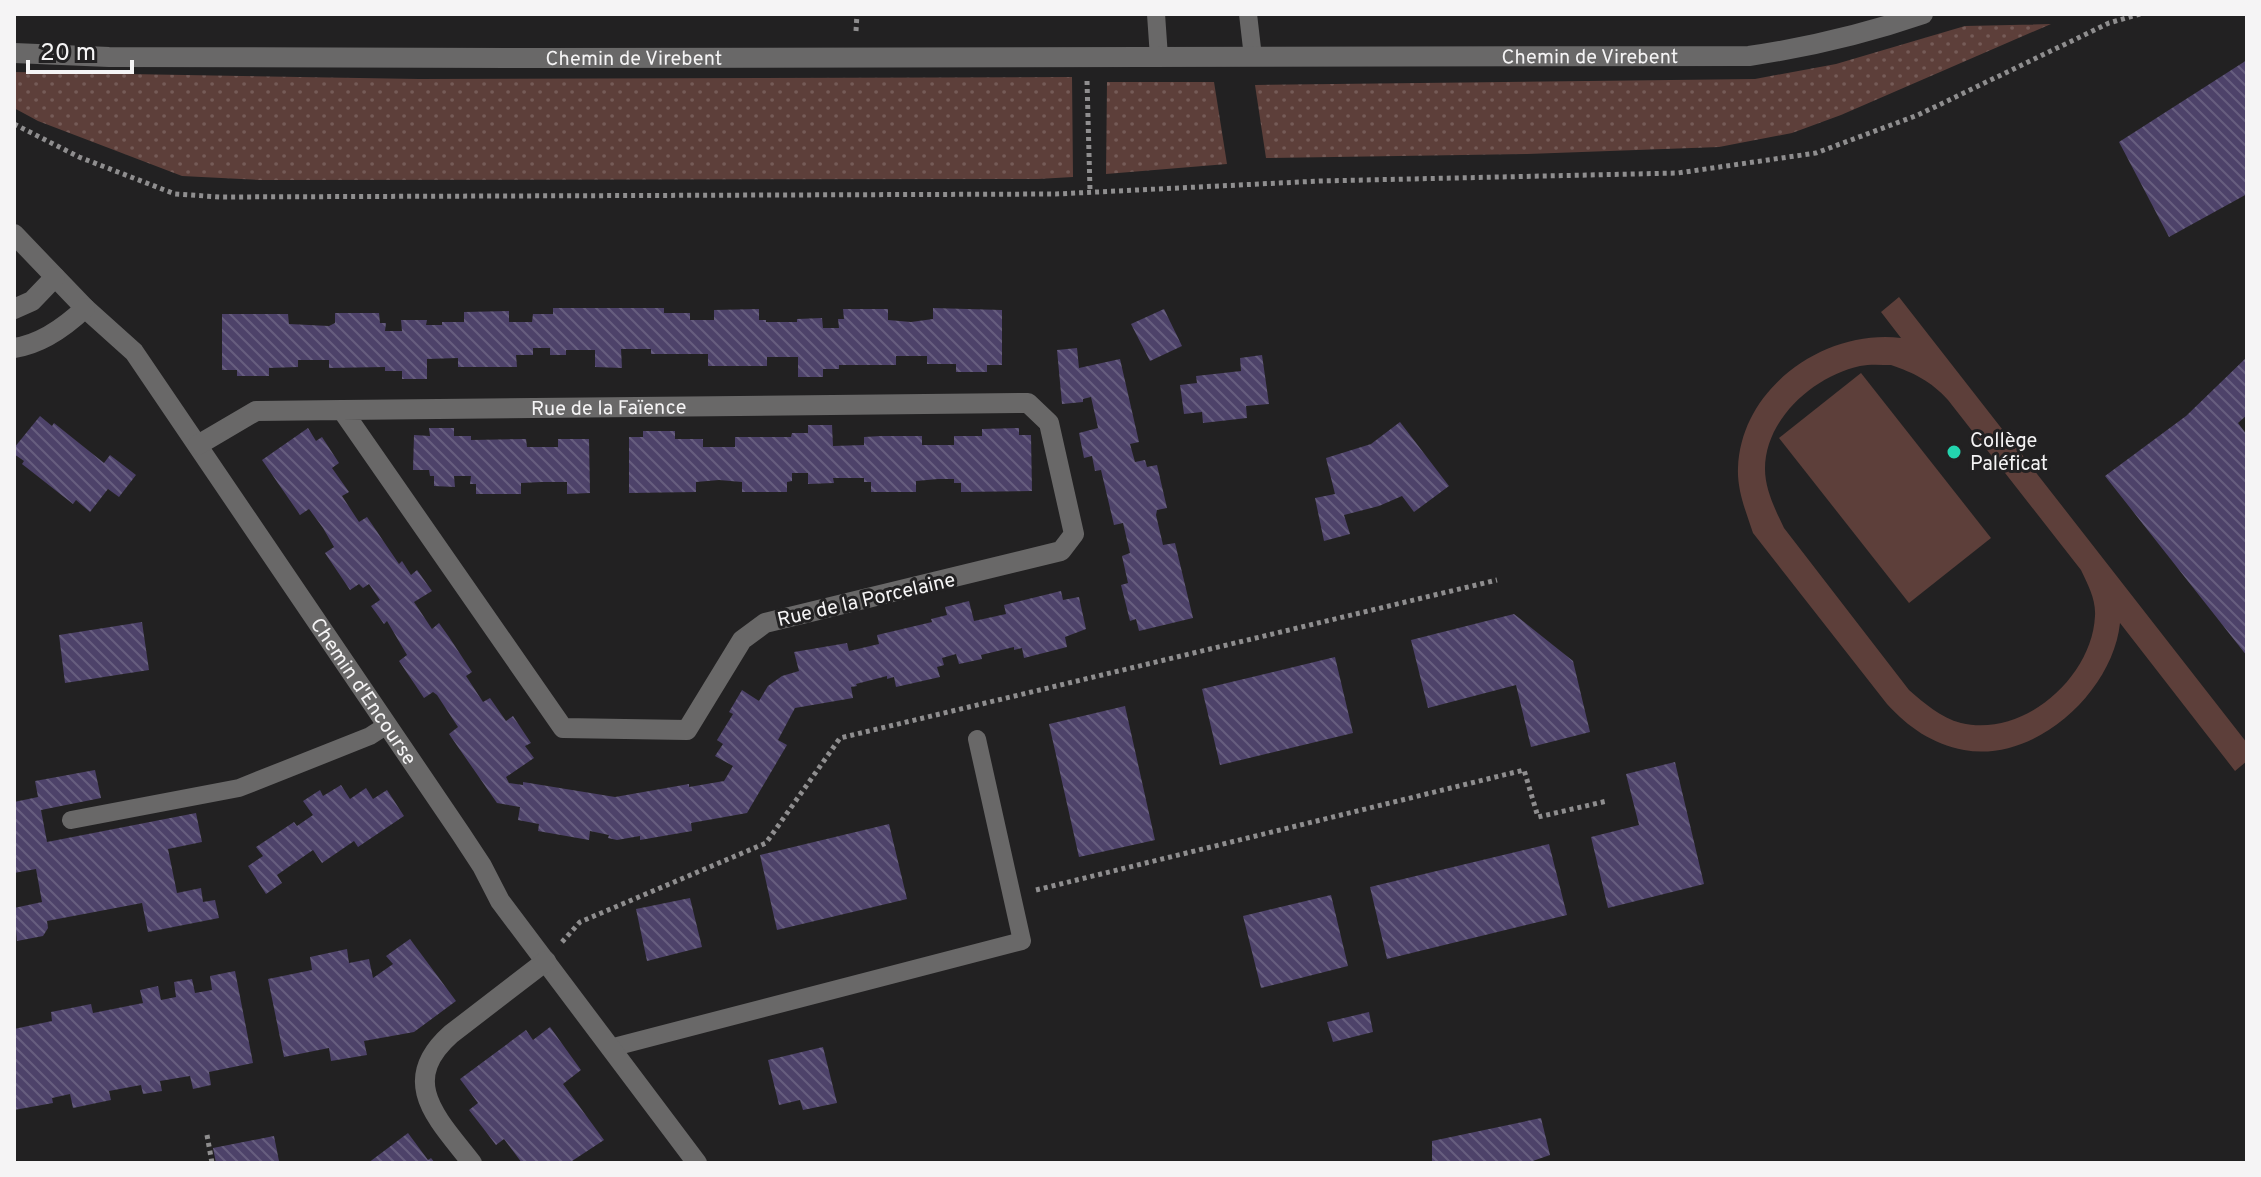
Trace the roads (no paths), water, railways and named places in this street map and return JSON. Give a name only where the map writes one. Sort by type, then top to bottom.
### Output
[{"type":"street","name":"Chemin de Virebent","points":[[14,53],[109,57],[522,58],[1749,56],[1861,35],[1923,14]]},
{"type":"street","name":"Chemin d'Encourse","points":[[14,234],[85,308],[134,352],[482,866],[500,901],[697,1163]]},
{"type":"street","points":[[14,309],[32,301],[55,277]]},
{"type":"street","points":[[14,348],[31,346],[65,326],[85,308]]},
{"type":"street","name":"Rue de la Faïence","points":[[198,445],[256,411],[1028,403]]},
{"type":"street","name":"Rue de la Porcelaine","points":[[342,410],[563,728],[687,730],[742,640],[765,623],[1061,551],[1074,534],[1071,520],[1049,423],[1028,403]]},
{"type":"street","points":[[472,1163],[428,1102],[424,1076],[429,1060],[438,1045],[546,961]]},
{"type":"lane","points":[[1156,14],[1159,57]]},
{"type":"lane","points":[[1248,14],[1253,57]]},
{"type":"lane","points":[[71,820],[239,788],[370,736],[387,725]]},
{"type":"lane","points":[[610,1048],[1022,941],[977,739]]},
{"type":"place","name":"Collège Paléficat","points":[[1954,452]]}]
